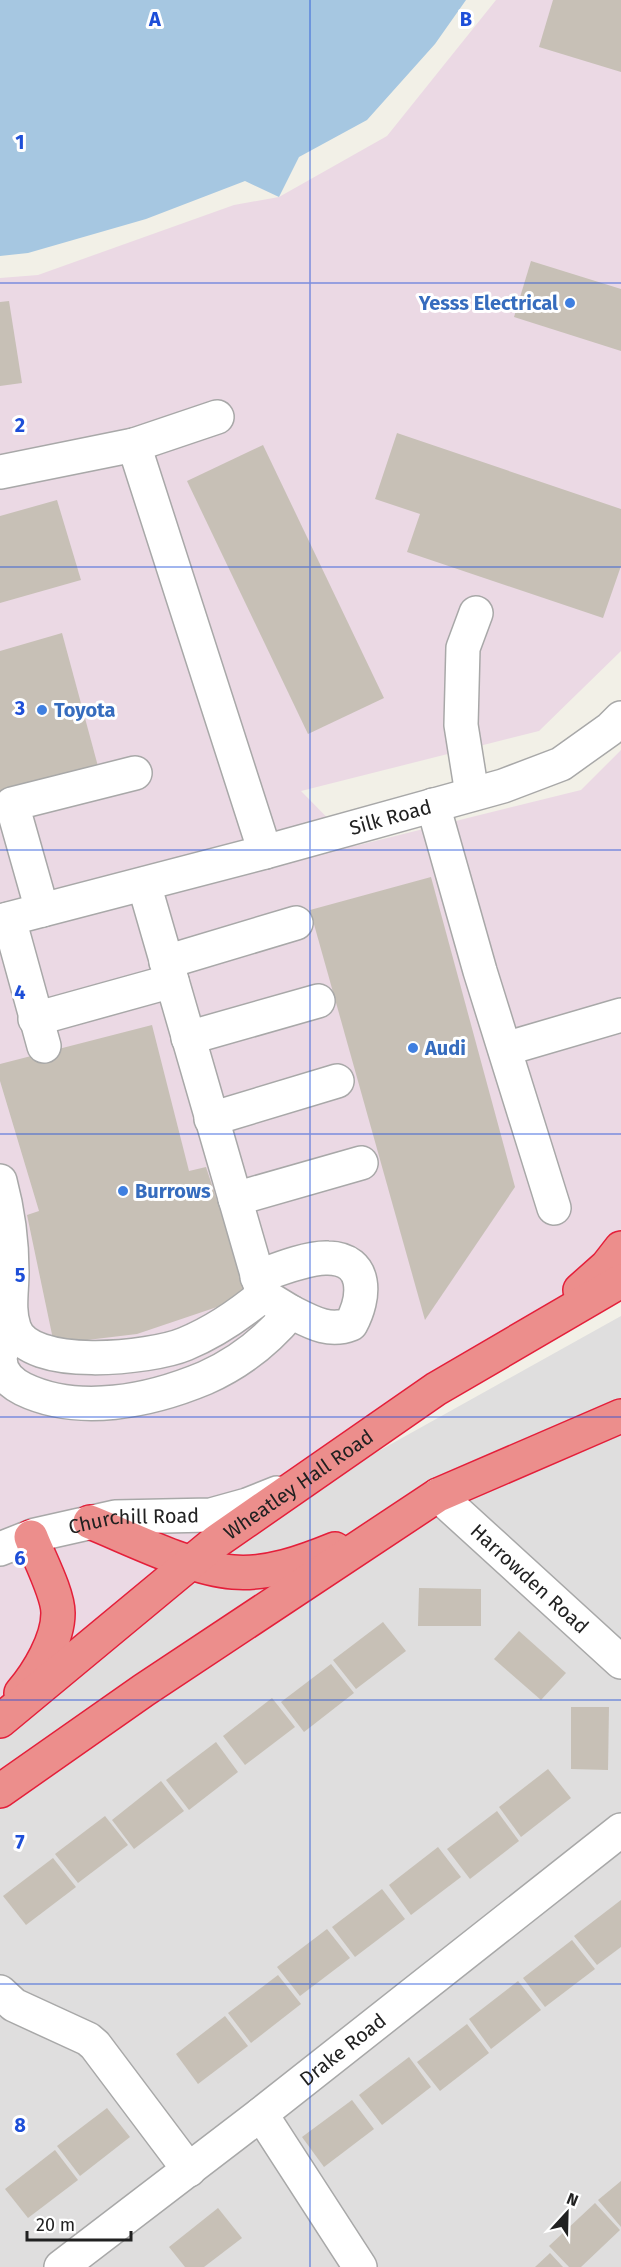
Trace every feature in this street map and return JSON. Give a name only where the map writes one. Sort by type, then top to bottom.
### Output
[{"type":"highway","points":[[526,1336],[607,1266],[621,1248]]},
{"type":"highway","name":"Wheatley Hall Road","points":[[0,1719],[217,1541],[436,1389],[621,1281]]},
{"type":"highway","points":[[526,1336],[607,1305],[621,1303]]},
{"type":"highway","points":[[90,1522],[193,1563],[233,1572],[296,1565],[353,1541],[427,1503],[621,1416]]},
{"type":"highway","points":[[0,1791],[144,1690],[427,1503]]},
{"type":"highway","points":[[0,1719],[33,1679],[53,1638],[58,1612],[53,1592],[31,1537]]},
{"type":"street","points":[[0,472],[134,445],[217,417]]},
{"type":"street","points":[[134,445],[264,852]]},
{"type":"street","points":[[472,794],[461,725],[463,648],[476,613]]},
{"type":"street","name":"Silk Road","points":[[4,920],[503,786],[561,764],[610,729],[621,718]]},
{"type":"street","points":[[42,910],[12,804],[135,773]]},
{"type":"street","points":[[433,805],[554,1208]]},
{"type":"street","points":[[0,1182],[8,1210],[12,1272],[10,1303],[14,1329],[25,1342],[65,1357],[123,1358],[182,1345],[207,1334],[242,1312],[260,1286],[287,1266],[328,1258],[347,1263],[360,1277],[363,1288],[356,1315],[351,1324],[339,1329],[317,1325],[291,1312],[260,1286],[144,884]]},
{"type":"street","points":[[4,920],[40,1032],[169,972],[296,924]]},
{"type":"street","points":[[188,1038],[318,1001]]},
{"type":"street","points":[[505,1048],[621,1015]]},
{"type":"street","points":[[211,1119],[337,1081]]},
{"type":"street","points":[[235,1199],[361,1163]]},
{"type":"street","points":[[14,1329],[0,1357],[3,1372],[14,1384],[35,1395],[87,1403],[143,1398],[203,1378],[231,1365],[273,1335],[291,1312]]},
{"type":"street","name":"Churchill Road","points":[[0,1549],[31,1537],[115,1517],[211,1515],[247,1505],[301,1483]]},
{"type":"street","name":"Harrowden Road","points":[[427,1503],[621,1662]]},
{"type":"street","name":"Drake Road","points":[[61,2267],[261,2115],[621,1830]]},
{"type":"street","points":[[0,1992],[14,2005],[88,2039],[95,2045],[189,2170]]},
{"type":"street","points":[[261,2115],[360,2267]]},
{"type":"shaded area","points":[[496,0],[621,0],[621,651],[539,731],[301,791],[355,846],[581,790],[621,750],[621,1281],[436,1389],[0,1721],[0,278],[38,275],[234,205],[279,197],[387,136]]},
{"type":"shaded area","points":[[621,1316],[621,2267],[0,2267],[0,1721],[217,1541]]},
{"type":"water","points":[[0,0],[466,0],[435,44],[367,120],[299,157],[279,197],[245,181],[146,219],[28,253],[0,256]]},
{"type":"building","points":[[553,0],[621,0],[621,72],[539,47]]},
{"type":"building","name":"Yesss Electrical","points":[[531,261],[621,289],[621,351],[514,317]]},
{"type":"building","points":[[9,301],[22,383],[0,386],[0,302]]},
{"type":"building","points":[[397,433],[621,509],[621,566],[603,618],[407,552],[420,514],[375,499]]},
{"type":"building","points":[[263,445],[384,698],[308,734],[187,481]]},
{"type":"building","points":[[57,500],[81,580],[0,603],[0,516]]},
{"type":"building","name":"Toyota","points":[[62,633],[99,770],[0,797],[0,651]]},
{"type":"building","name":"Audi","points":[[431,877],[515,1187],[425,1320],[310,910]]},
{"type":"building","name":"Burrows","points":[[152,1025],[189,1171],[206,1167],[247,1291],[223,1305],[137,1334],[54,1344],[27,1215],[39,1211],[0,1081],[0,1064]]},
{"type":"building","points":[[419,1588],[481,1589],[481,1626],[418,1626]]},
{"type":"building","points":[[383,1622],[406,1651],[356,1689],[333,1660]]},
{"type":"building","points":[[519,1631],[566,1673],[541,1700],[494,1659]]},
{"type":"building","points":[[331,1664],[354,1693],[304,1732],[281,1702]]},
{"type":"building","points":[[272,1698],[295,1727],[245,1765],[223,1736]]},
{"type":"building","points":[[571,1707],[609,1707],[608,1770],[571,1769]]},
{"type":"building","points":[[216,1742],[238,1772],[189,1810],[166,1780]]},
{"type":"building","points":[[548,1769],[571,1798],[521,1837],[499,1807]]},
{"type":"building","points":[[161,1781],[184,1811],[134,1849],[112,1820]]},
{"type":"building","points":[[497,1811],[519,1841],[470,1879],[447,1849]]},
{"type":"building","points":[[105,1816],[128,1845],[78,1883],[55,1854]]},
{"type":"building","points":[[438,1847],[461,1877],[411,1915],[389,1885]]},
{"type":"building","points":[[53,1858],[76,1887],[26,1925],[3,1896]]},
{"type":"building","points":[[382,1889],[405,1919],[355,1957],[332,1927]]},
{"type":"building","points":[[621,1900],[621,1947],[597,1965],[574,1936]]},
{"type":"building","points":[[327,1929],[350,1958],[300,1996],[277,1967]]},
{"type":"building","points":[[572,1940],[595,1969],[545,2007],[523,1978]]},
{"type":"building","points":[[278,1975],[301,2004],[251,2043],[228,2013]]},
{"type":"building","points":[[518,1981],[541,2010],[491,2049],[469,2019]]},
{"type":"building","points":[[225,2016],[248,2046],[198,2084],[176,2054]]},
{"type":"building","points":[[467,2024],[489,2053],[440,2091],[417,2062]]},
{"type":"building","points":[[409,2057],[431,2087],[382,2125],[359,2095]]},
{"type":"building","points":[[352,2100],[374,2129],[324,2167],[302,2137]]},
{"type":"building","points":[[107,2108],[130,2137],[80,2176],[57,2146]]},
{"type":"building","points":[[55,2150],[78,2180],[28,2218],[5,2189]]},
{"type":"building","points":[[621,2181],[621,2227],[598,2200]]},
{"type":"building","points":[[595,2203],[620,2230],[581,2267],[569,2267],[549,2246]]},
{"type":"building","points":[[218,2208],[242,2238],[204,2267],[185,2267],[169,2247]]},
{"type":"building","points":[[550,2253],[563,2267],[535,2267]]},
{"type":"place","name":"Yesss Electrical","points":[[570,303]]},
{"type":"place","name":"Toyota","points":[[42,710]]},
{"type":"place","name":"Audi","points":[[413,1048]]},
{"type":"place","name":"Burrows","points":[[123,1191]]}]
